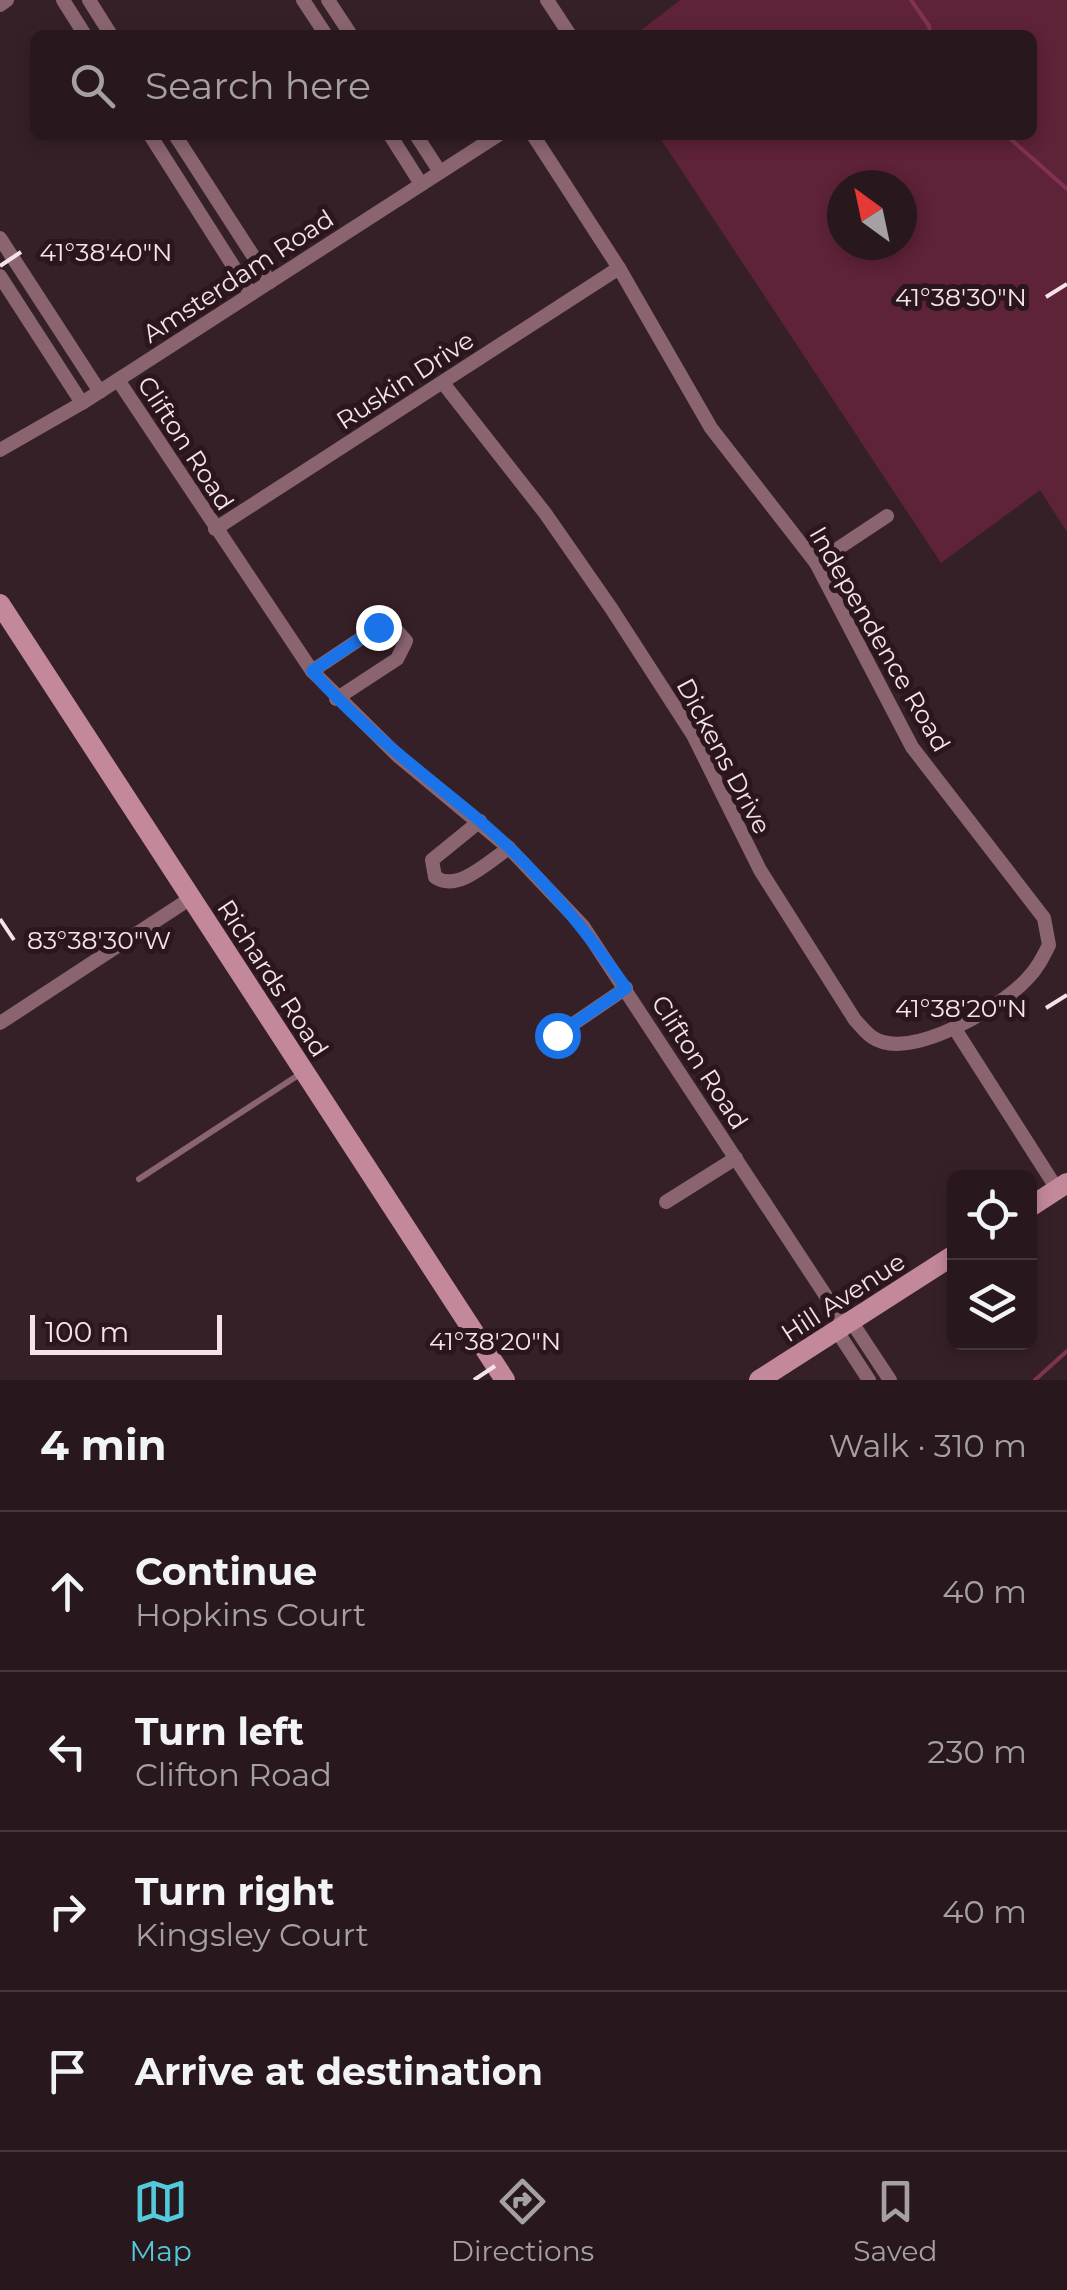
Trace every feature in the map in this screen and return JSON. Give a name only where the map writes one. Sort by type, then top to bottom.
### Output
[{"type":"street","points":[[0,5],[8,0]]},
{"type":"street","points":[[62,0],[82,30]]},
{"type":"street","points":[[88,0],[108,30]]},
{"type":"street","points":[[303,0],[323,30]]},
{"type":"street","points":[[328,0],[348,30]]},
{"type":"street","points":[[547,0],[567,30]]},
{"type":"street","points":[[153,140],[252,294]]},
{"type":"street","points":[[179,140],[270,282]]},
{"type":"street","points":[[393,140],[422,184]]},
{"type":"street","points":[[419,140],[440,172]]},
{"type":"street","name":"Amsterdam Road","points":[[0,450],[100,392],[490,140]]},
{"type":"street","name":"Independence Road","points":[[536,140],[619,268],[711,428],[816,563],[912,747],[1049,930],[1049,945],[1026,981],[955,1029]]},
{"type":"street","points":[[0,238],[100,392]]},
{"type":"street","name":"Ruskin Drive","points":[[215,529],[619,268]]},
{"type":"street","points":[[0,276],[82,403]]},
{"type":"street","name":"Clifton Road","points":[[118,380],[312,671],[336,699],[509,848],[583,926],[845,1326]]},
{"type":"street","name":"Dickens Drive","points":[[443,382],[546,513],[693,735],[760,870],[855,1020],[873,1038],[892,1044],[955,1029]]},
{"type":"street","points":[[816,563],[887,516]]},
{"type":"street","name":"Richards Road","points":[[0,604],[505,1380]]},
{"type":"street","points":[[312,671],[378,627],[390,623],[398,628],[406,640],[397,659],[336,699]]},
{"type":"street","points":[[480,821],[432,860],[434,878],[444,884],[456,883],[509,848]]},
{"type":"street","points":[[0,1023],[191,898]]},
{"type":"street","points":[[557,1035],[626,988]]},
{"type":"street","points":[[955,1029],[1062,1186],[1037,1202]]},
{"type":"street","points":[[666,1202],[736,1158]]},
{"type":"street","name":"Hill Avenue","points":[[759,1380],[947,1260]]},
{"type":"street","points":[[845,1326],[869,1380]]},
{"type":"street","points":[[845,1326],[890,1380]]},
{"type":"lane","points":[[139,1179],[304,1071]]},
{"type":"shaded area","points":[[680,0],[1067,0],[1067,532],[1040,490],[941,563],[661,140],[1037,140],[1037,30],[641,30]]},
{"type":"waterway","points":[[911,0],[929,30]]},
{"type":"waterway","points":[[1012,140],[1067,189]]},
{"type":"waterway","points":[[1035,1380],[1067,1351]]},
{"type":"route","points":[[378,627],[312,671],[336,699],[398,756],[509,848],[583,926],[626,988],[557,1035]]}]
